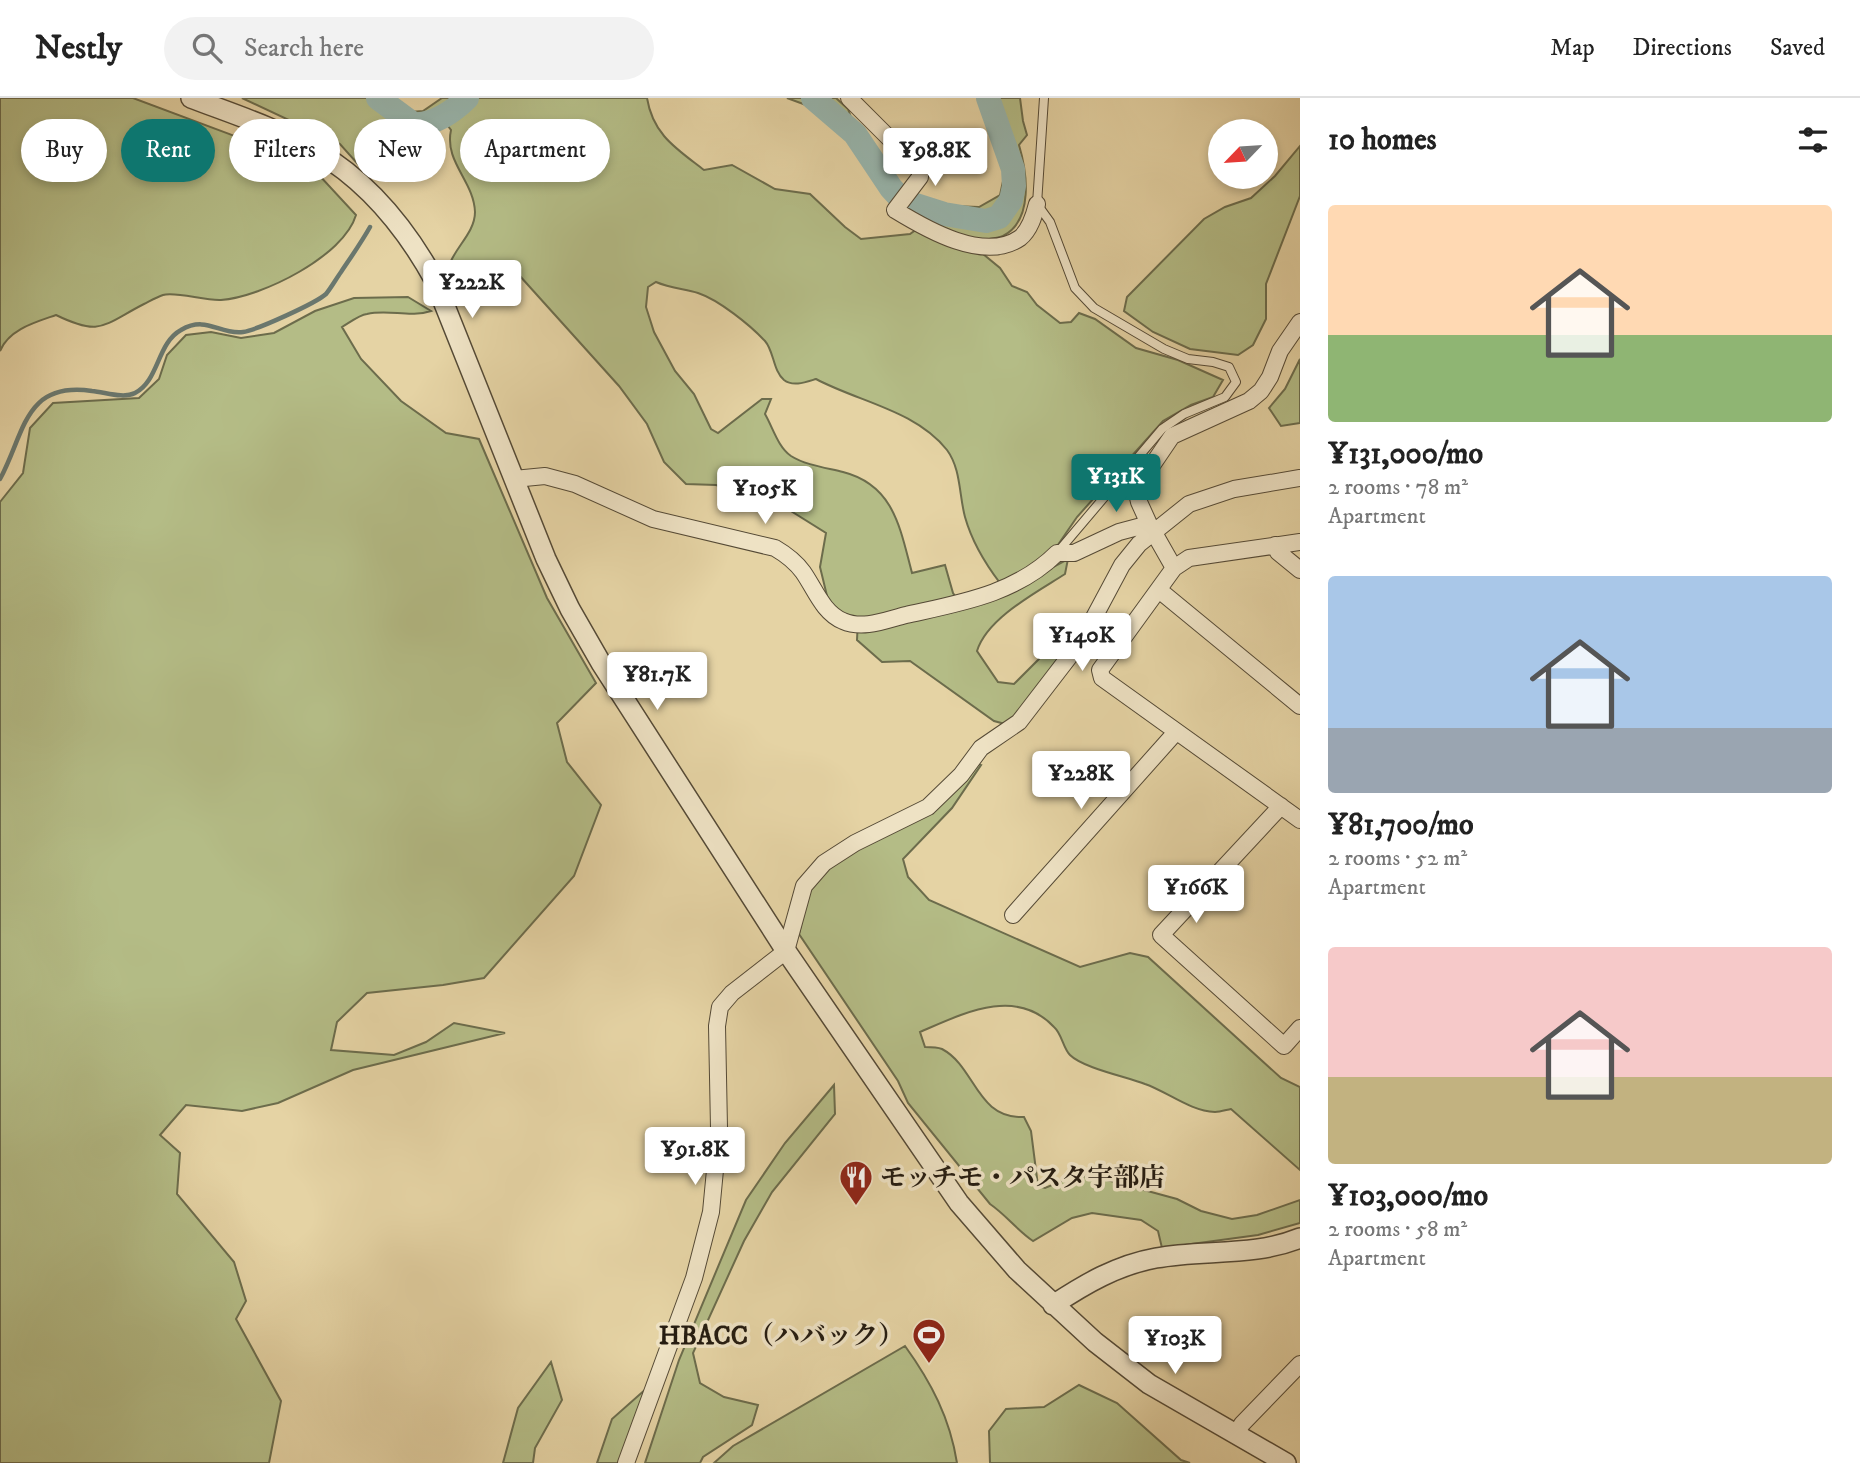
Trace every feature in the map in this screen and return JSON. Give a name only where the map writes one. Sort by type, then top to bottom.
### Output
[{"type":"street","points":[[191,98],[274,130],[316,150],[352,175],[414,244],[435,281],[546,559],[570,609],[786,951],[959,1203],[1017,1270],[1053,1305],[1149,1384],[1286,1463]]},
{"type":"street","points":[[849,98],[891,140],[901,141],[919,164],[920,177],[895,210],[923,227],[973,246],[997,247],[1021,237],[1032,223],[1037,204]]},
{"type":"street","points":[[1174,568],[1151,528],[1136,489],[1172,436],[1249,401],[1261,391],[1270,377],[1280,351],[1300,322]]},
{"type":"street","points":[[514,479],[545,476],[575,484],[653,519],[775,548],[790,557],[803,572],[824,605],[842,621],[862,626],[979,599],[1041,569],[1057,553],[1074,553],[1119,532],[1151,528]]},
{"type":"street","points":[[626,1463],[694,1278],[711,1212],[719,1128],[717,1026],[720,1007],[732,993],[786,951],[804,886],[824,863],[855,843],[928,807],[961,775],[981,748],[1019,722],[1069,657],[1122,565],[1151,528],[1189,504],[1204,498],[1234,489],[1300,478]]},
{"type":"street","points":[[1300,542],[1189,558],[1174,568],[1100,670],[1102,678],[1300,820]]},
{"type":"street","points":[[1275,545],[1279,552],[1300,570]]},
{"type":"street","points":[[1158,590],[1300,705]]},
{"type":"street","points":[[1013,915],[1176,732]]},
{"type":"street","points":[[1281,806],[1161,935],[1284,1046],[1300,1028]]},
{"type":"street","points":[[1053,1305],[1100,1276],[1157,1258],[1274,1246],[1300,1238]]},
{"type":"street","points":[[1236,1434],[1242,1424],[1300,1364]]},
{"type":"lane","points":[[1044,98],[1037,204],[1050,222],[1074,288],[1094,308],[1164,349],[1188,359],[1230,367],[1236,382],[1225,397],[1184,414],[1162,429],[1057,553]]},
{"type":"green space","points":[[0,98],[133,98],[189,119],[121,119],[121,182],[215,182],[215,129],[229,134],[229,182],[325,182],[356,215],[336,245],[319,259],[279,283],[221,300],[163,295],[102,326],[83,326],[56,315],[16,332],[0,351]]},
{"type":"green space","points":[[242,98],[367,98],[398,119],[354,119],[354,160],[340,144],[340,119],[287,119]]},
{"type":"green space","points":[[442,98],[647,98],[650,111],[661,132],[704,170],[732,165],[775,189],[810,194],[861,239],[910,234],[928,221],[927,205],[979,207],[1000,195],[1005,172],[992,98],[1020,98],[1027,135],[1019,145],[1026,181],[1024,207],[1013,229],[1001,237],[981,240],[977,249],[1000,268],[1012,286],[1027,292],[1037,305],[1060,323],[1071,322],[1079,313],[1095,319],[1136,348],[1178,360],[1223,380],[1213,397],[1191,405],[1163,421],[1077,517],[1053,552],[1035,567],[1000,583],[971,535],[952,457],[934,436],[919,425],[816,379],[795,384],[784,380],[765,341],[734,314],[706,296],[656,282],[648,287],[646,307],[654,332],[675,371],[694,394],[711,429],[718,433],[762,399],[771,399],[765,414],[786,452],[803,462],[860,478],[874,487],[892,510],[912,573],[945,565],[953,593],[964,609],[1068,559],[1065,574],[1002,617],[991,628],[977,651],[998,682],[1014,684],[1071,627],[1081,630],[1009,725],[994,721],[910,661],[882,662],[857,640],[858,619],[842,618],[828,600],[820,567],[826,533],[786,508],[716,485],[686,484],[664,462],[647,424],[619,386],[510,265],[496,262],[457,277],[451,261],[469,232],[475,212],[465,182],[610,182],[610,119],[460,119],[460,172],[452,152],[451,130],[446,119],[423,119],[408,112],[423,111]]},
{"type":"green space","points":[[787,98],[836,98],[848,109],[852,120],[841,127],[806,105]]},
{"type":"green space","points":[[1300,146],[1300,196],[1266,284],[1266,319],[1253,345],[1238,355],[1190,349],[1153,332],[1124,311],[1127,297],[1204,219],[1225,207],[1251,198],[1261,189],[1278,189],[1278,172]]},
{"type":"green space","points":[[408,297],[431,311],[415,314],[367,314],[342,327],[361,359],[401,401],[446,433],[479,439],[547,598],[596,683],[557,723],[567,762],[601,805],[574,876],[484,978],[367,993],[337,1022],[331,1050],[394,1055],[426,1042],[454,1023],[505,1033],[353,1070],[278,1103],[242,1111],[186,1105],[160,1135],[180,1153],[177,1194],[234,1262],[246,1301],[236,1319],[281,1401],[269,1463],[0,1463],[0,502],[23,473],[30,428],[53,403],[139,398],[159,379],[167,355],[186,335],[211,332],[241,338],[274,333],[315,311],[354,298]]},
{"type":"green space","points":[[1300,359],[1300,423],[1281,426],[1269,408],[1285,389]]},
{"type":"green space","points":[[977,764],[981,765],[952,808],[903,859],[908,877],[929,900],[1080,967],[1130,953],[1148,957],[1281,1078],[1300,1087],[1300,1170],[1231,1109],[1206,1111],[1154,1087],[1076,1060],[1066,1049],[1054,1027],[1039,1015],[1023,1008],[988,1007],[953,1018],[920,1032],[925,1047],[942,1049],[953,1057],[996,1110],[1024,1117],[1031,1131],[1038,1186],[1045,1188],[1074,1176],[1096,1177],[1177,1199],[1201,1211],[1232,1219],[1257,1215],[1300,1200],[1300,1223],[1258,1235],[1162,1248],[1158,1231],[1141,1220],[1092,1213],[1072,1218],[1033,1241],[990,1204],[908,1103],[898,1081],[799,934],[806,901],[816,878]]},
{"type":"green space","points":[[834,1085],[835,1114],[772,1192],[744,1241],[693,1353],[700,1383],[724,1397],[758,1405],[752,1425],[703,1457],[700,1463],[645,1463],[679,1360],[746,1200],[785,1143]]},
{"type":"green space","points":[[905,1346],[938,1401],[950,1431],[957,1463],[714,1463],[733,1446]]},
{"type":"green space","points":[[551,1362],[562,1400],[535,1448],[533,1463],[503,1463],[518,1408]]},
{"type":"green space","points":[[1079,1385],[1117,1403],[1181,1460],[1190,1463],[990,1463],[989,1431],[1006,1409],[1044,1407]]},
{"type":"green space","points":[[647,1388],[621,1463],[597,1463],[612,1419]]},
{"type":"waterway","points":[[378,98],[413,124],[428,123],[443,117],[467,98]]},
{"type":"waterway","points":[[813,98],[855,134],[891,188],[903,201],[944,214],[986,221],[999,217],[1011,200],[1014,186],[1013,169],[988,98]]},
{"type":"waterway","points":[[0,479],[22,428],[40,402],[52,394],[70,390],[130,395],[149,380],[167,344],[181,330],[198,324],[243,332],[311,303],[328,292],[370,227]]},
{"type":"place","name":"モッチモ・パスタ宇部店","points":[[856,1207]]},
{"type":"place","name":"HBACC（ハバック）","points":[[929,1365]]}]
